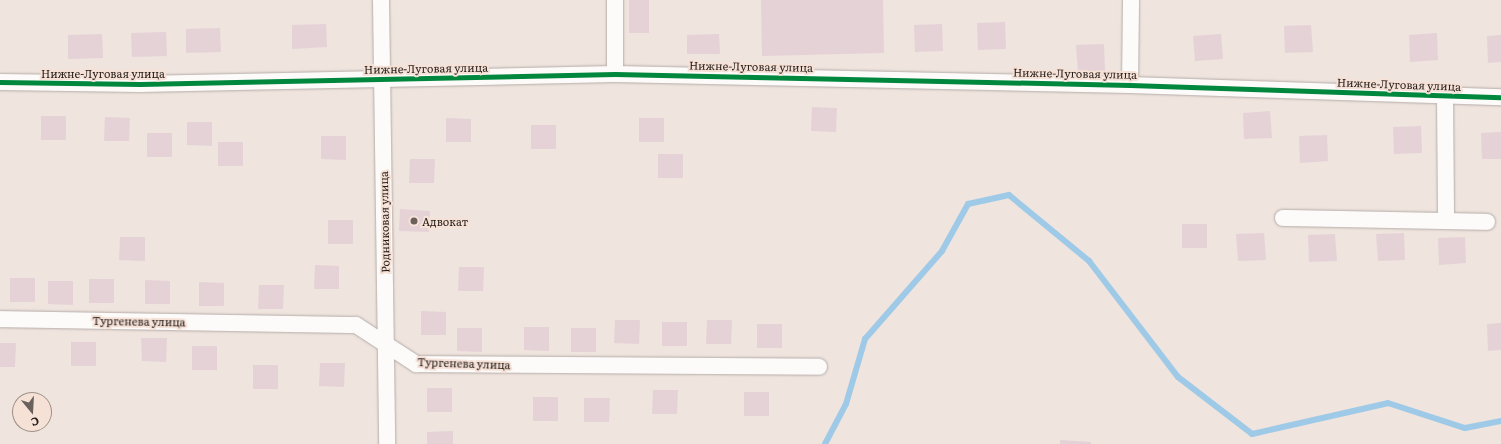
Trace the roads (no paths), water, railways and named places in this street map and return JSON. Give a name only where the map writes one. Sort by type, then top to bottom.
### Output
[{"type":"street","name":"Родниковая улица","points":[[381,0],[387,444]]},
{"type":"street","points":[[615,0],[615,74]]},
{"type":"street","points":[[1130,85],[1131,0]]},
{"type":"street","name":"Нижне-Луговая улица","points":[[0,82],[140,84],[615,74],[1130,85],[1501,97]]},
{"type":"street","points":[[1446,96],[1446,221]]},
{"type":"street","points":[[1283,218],[1487,222]]},
{"type":"street","name":"Тургенева улица","points":[[0,319],[356,325],[416,364],[819,368]]},
{"type":"waterway","points":[[825,444],[846,404],[865,339],[942,251],[968,204],[1009,195],[1089,261],[1178,377],[1252,434],[1388,403],[1465,428],[1501,421]]},
{"type":"place","name":"Адвокат","points":[[414,221]]}]
